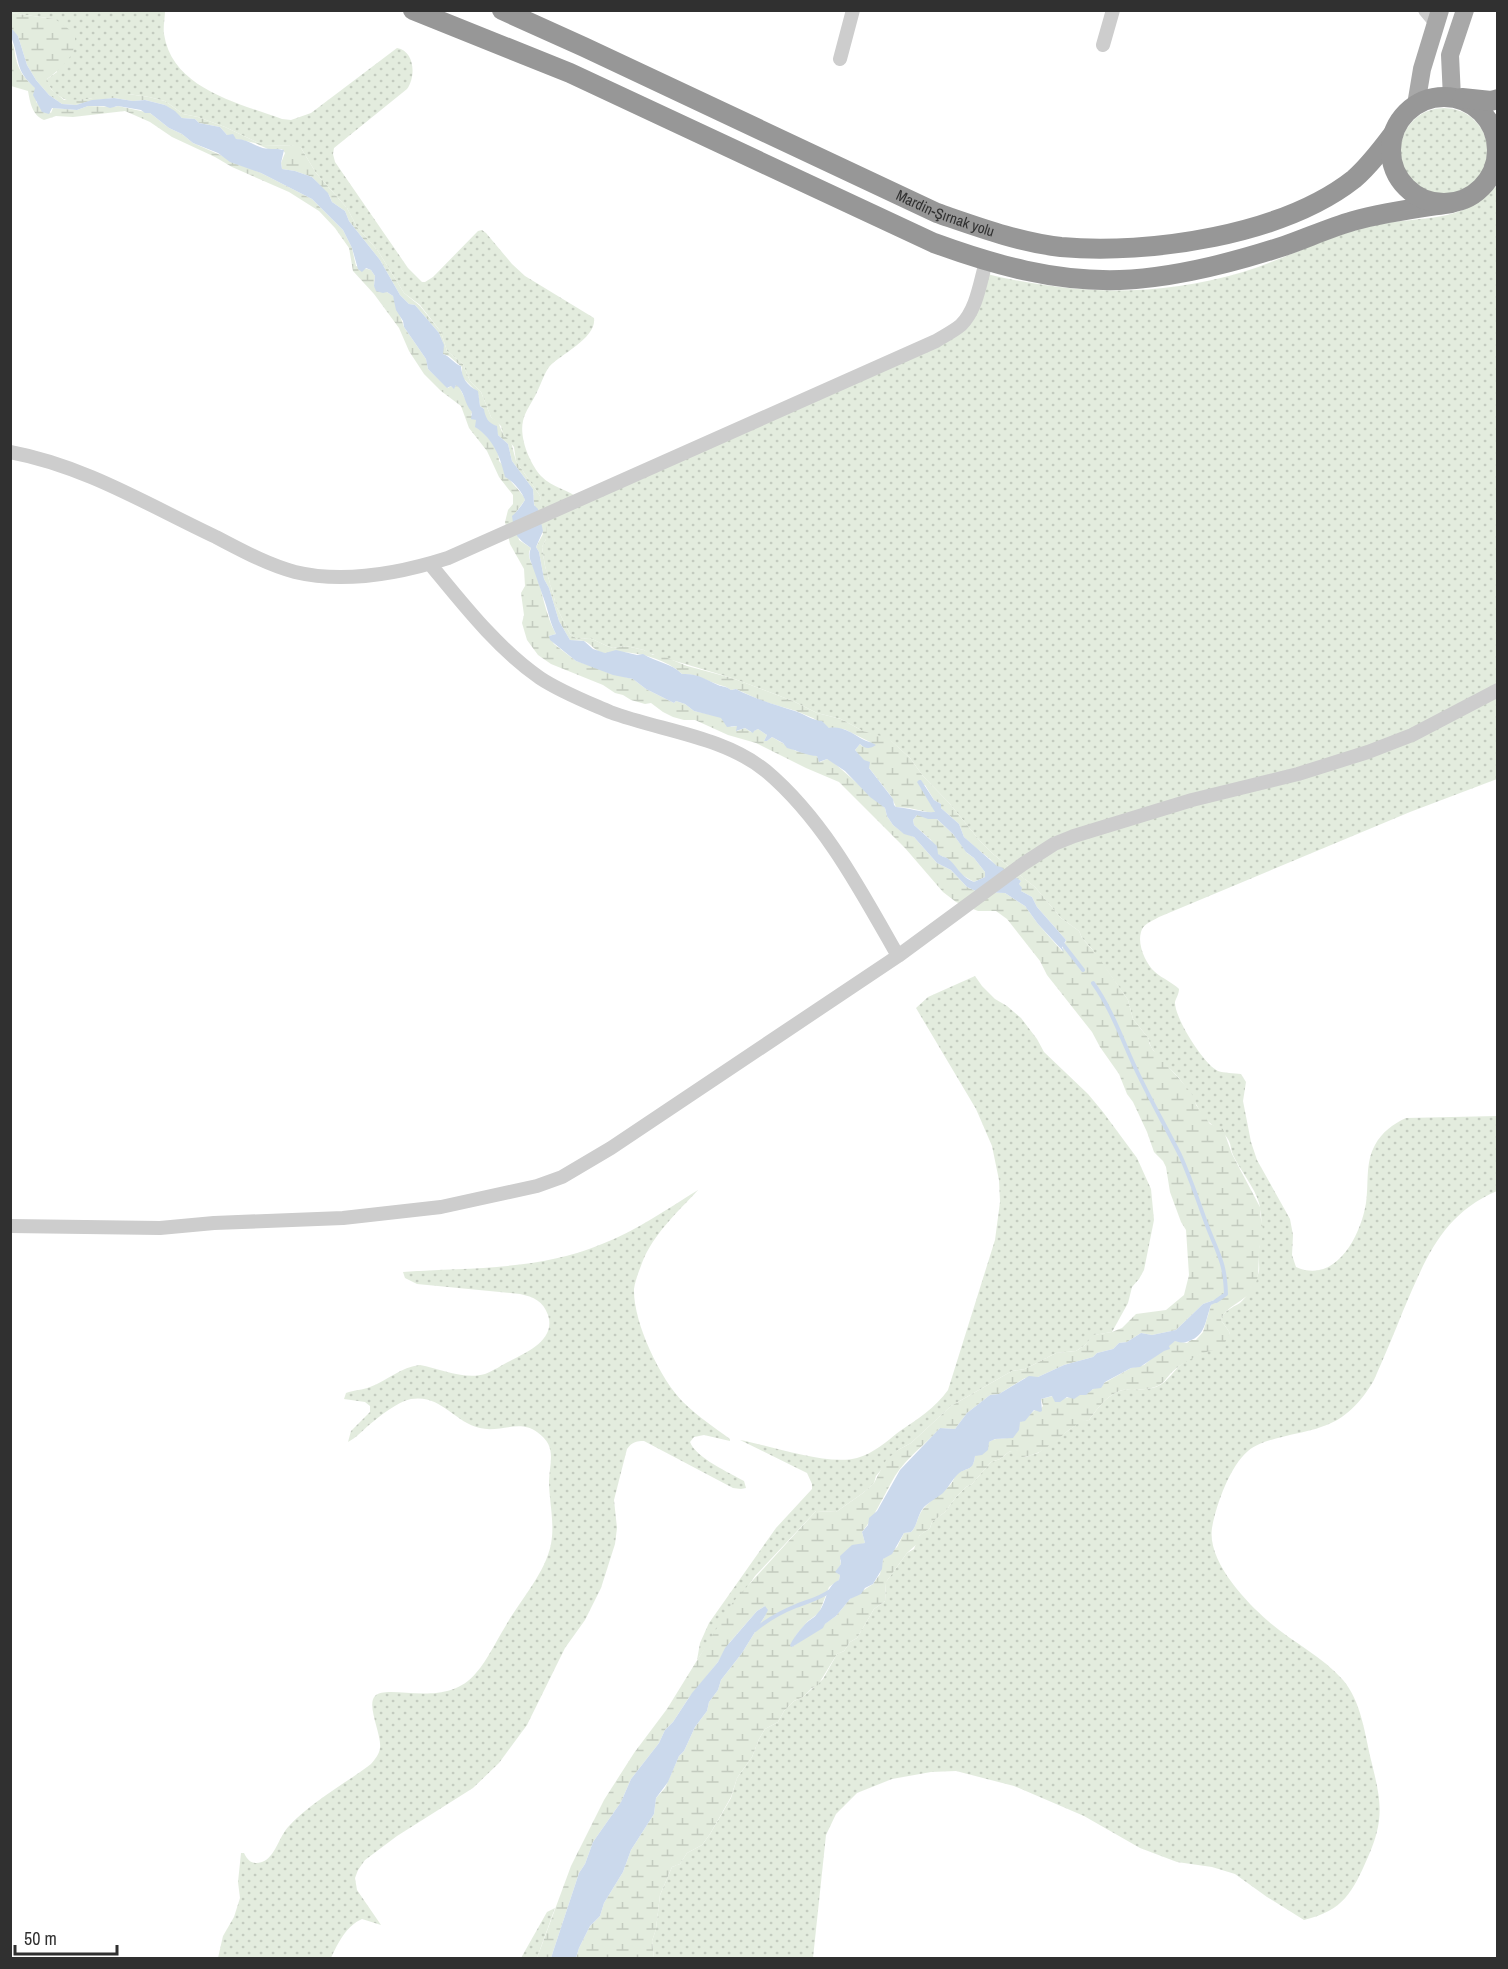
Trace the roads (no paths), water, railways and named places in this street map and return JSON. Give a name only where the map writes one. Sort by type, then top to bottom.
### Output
[{"type":"highway","points":[[413,10],[570,74],[934,243],[986,262],[1056,276],[1120,280],[1192,270],[1285,246],[1352,221],[1467,199],[1481,189],[1496,168],[1497,144],[1492,127],[1482,113],[1468,103],[1452,98]]},
{"type":"highway","name":"Mardin-Şırnak yolu","points":[[502,10],[937,213],[1030,242],[1114,249],[1162,246],[1237,231],[1274,220],[1315,204],[1338,191],[1370,163],[1393,134]]},
{"type":"highway","points":[[1451,203],[1438,204],[1425,200],[1413,194],[1403,185],[1391,161],[1390,147],[1393,134],[1402,117],[1427,99],[1497,99]]},
{"type":"main road","points":[[1452,98],[1450,55],[1464,10]]},
{"type":"main road","points":[[1416,105],[1433,14]]},
{"type":"street","points":[[840,59],[853,10]]},
{"type":"street","points":[[1103,45],[1113,10]]},
{"type":"street","points":[[10,452],[43,458],[72,468],[242,550],[296,572],[325,576],[349,576],[430,564],[548,515],[936,341],[960,325],[968,316],[986,262]]},
{"type":"street","points":[[430,564],[491,634],[541,678],[573,696],[611,712],[725,748],[766,771],[811,819],[839,857],[898,956]]},
{"type":"street","points":[[10,1226],[160,1228],[214,1223],[343,1218],[441,1207],[537,1186],[562,1177],[610,1148],[898,956],[1023,864],[1054,844],[1192,800],[1332,764],[1368,752],[1412,735],[1497,690]]},
{"type":"water","points":[[10,29],[18,36],[27,65],[36,80],[49,95],[62,104],[76,105],[92,100],[114,98],[145,100],[165,105],[182,118],[195,119],[199,123],[220,127],[227,135],[233,134],[236,139],[263,148],[284,150],[282,169],[312,177],[328,193],[332,202],[345,211],[349,221],[380,260],[400,295],[409,304],[415,305],[439,333],[444,345],[443,354],[461,366],[465,381],[478,391],[480,406],[484,409],[486,417],[497,426],[498,435],[508,444],[512,461],[533,489],[534,505],[538,509],[543,531],[536,547],[544,579],[559,621],[570,640],[584,641],[593,649],[605,653],[616,650],[637,655],[643,654],[673,667],[682,674],[697,675],[731,690],[736,689],[822,721],[829,728],[846,730],[876,745],[868,748],[860,744],[855,750],[864,760],[870,762],[869,768],[893,799],[894,805],[935,812],[917,782],[921,780],[934,800],[941,804],[941,808],[959,824],[964,837],[997,866],[1021,881],[1019,884],[1021,891],[1032,897],[1037,907],[1066,940],[1062,947],[1064,952],[1025,906],[1005,893],[978,892],[967,887],[951,870],[937,863],[914,837],[904,834],[893,825],[885,808],[870,797],[845,771],[827,759],[819,762],[817,756],[787,748],[772,737],[764,741],[767,735],[758,729],[753,733],[745,728],[736,731],[737,726],[727,727],[721,718],[694,711],[676,701],[674,703],[646,689],[633,679],[613,675],[576,661],[550,640],[549,636],[556,634],[530,560],[531,548],[517,535],[513,523],[512,516],[525,500],[524,497],[505,477],[499,456],[492,443],[475,427],[476,420],[471,419],[472,412],[459,388],[456,385],[454,389],[451,386],[447,388],[428,369],[426,359],[404,327],[396,310],[393,296],[387,292],[376,291],[375,276],[371,270],[366,268],[362,272],[358,269],[352,248],[343,230],[312,199],[261,173],[230,162],[218,153],[193,143],[150,113],[118,106],[110,108],[88,106],[77,110],[52,108],[49,114],[42,112],[33,95],[35,88],[21,70]],"holes":[[[917,815],[937,819],[953,834],[985,872],[985,877],[974,882],[969,880],[947,858],[938,854],[937,846],[914,825],[913,820]]]},
{"type":"water","points":[[1220,1298],[1221,1300],[1211,1305],[1204,1327],[1195,1338],[1184,1342],[1175,1341],[1169,1346],[1170,1349],[1140,1367],[1131,1368],[1105,1382],[1101,1388],[1093,1389],[1086,1395],[1080,1395],[1074,1399],[1067,1397],[1060,1402],[1055,1402],[1052,1396],[1041,1399],[1042,1411],[1034,1410],[1025,1421],[1020,1422],[1019,1430],[1013,1438],[995,1439],[989,1442],[988,1450],[982,1455],[975,1456],[971,1467],[960,1472],[943,1493],[924,1507],[911,1532],[904,1533],[892,1554],[883,1559],[882,1569],[873,1584],[865,1588],[861,1594],[850,1599],[823,1628],[792,1647],[790,1646],[802,1628],[820,1610],[831,1586],[839,1580],[840,1575],[835,1572],[841,1564],[840,1556],[852,1545],[865,1543],[862,1532],[868,1525],[869,1518],[877,1511],[900,1470],[940,1428],[955,1429],[967,1413],[990,1395],[999,1394],[1029,1376],[1038,1377],[1064,1365],[1093,1357],[1141,1333],[1152,1335],[1176,1330],[1203,1304]]},
{"type":"water","points":[[765,1606],[768,1610],[765,1616],[742,1653],[721,1680],[718,1690],[709,1702],[707,1711],[679,1756],[668,1782],[656,1798],[654,1814],[631,1850],[623,1872],[604,1903],[600,1916],[590,1926],[576,1958],[551,1958],[579,1873],[593,1842],[621,1802],[631,1779],[659,1743],[665,1730],[692,1693],[718,1662],[725,1648],[757,1611]]},
{"type":"waterway","points":[[1062,943],[1083,970]]},
{"type":"waterway","points":[[1093,983],[1180,1155],[1191,1182],[1223,1267],[1226,1294],[1216,1301]]},
{"type":"waterway","points":[[755,1630],[780,1614],[830,1591]]}]
